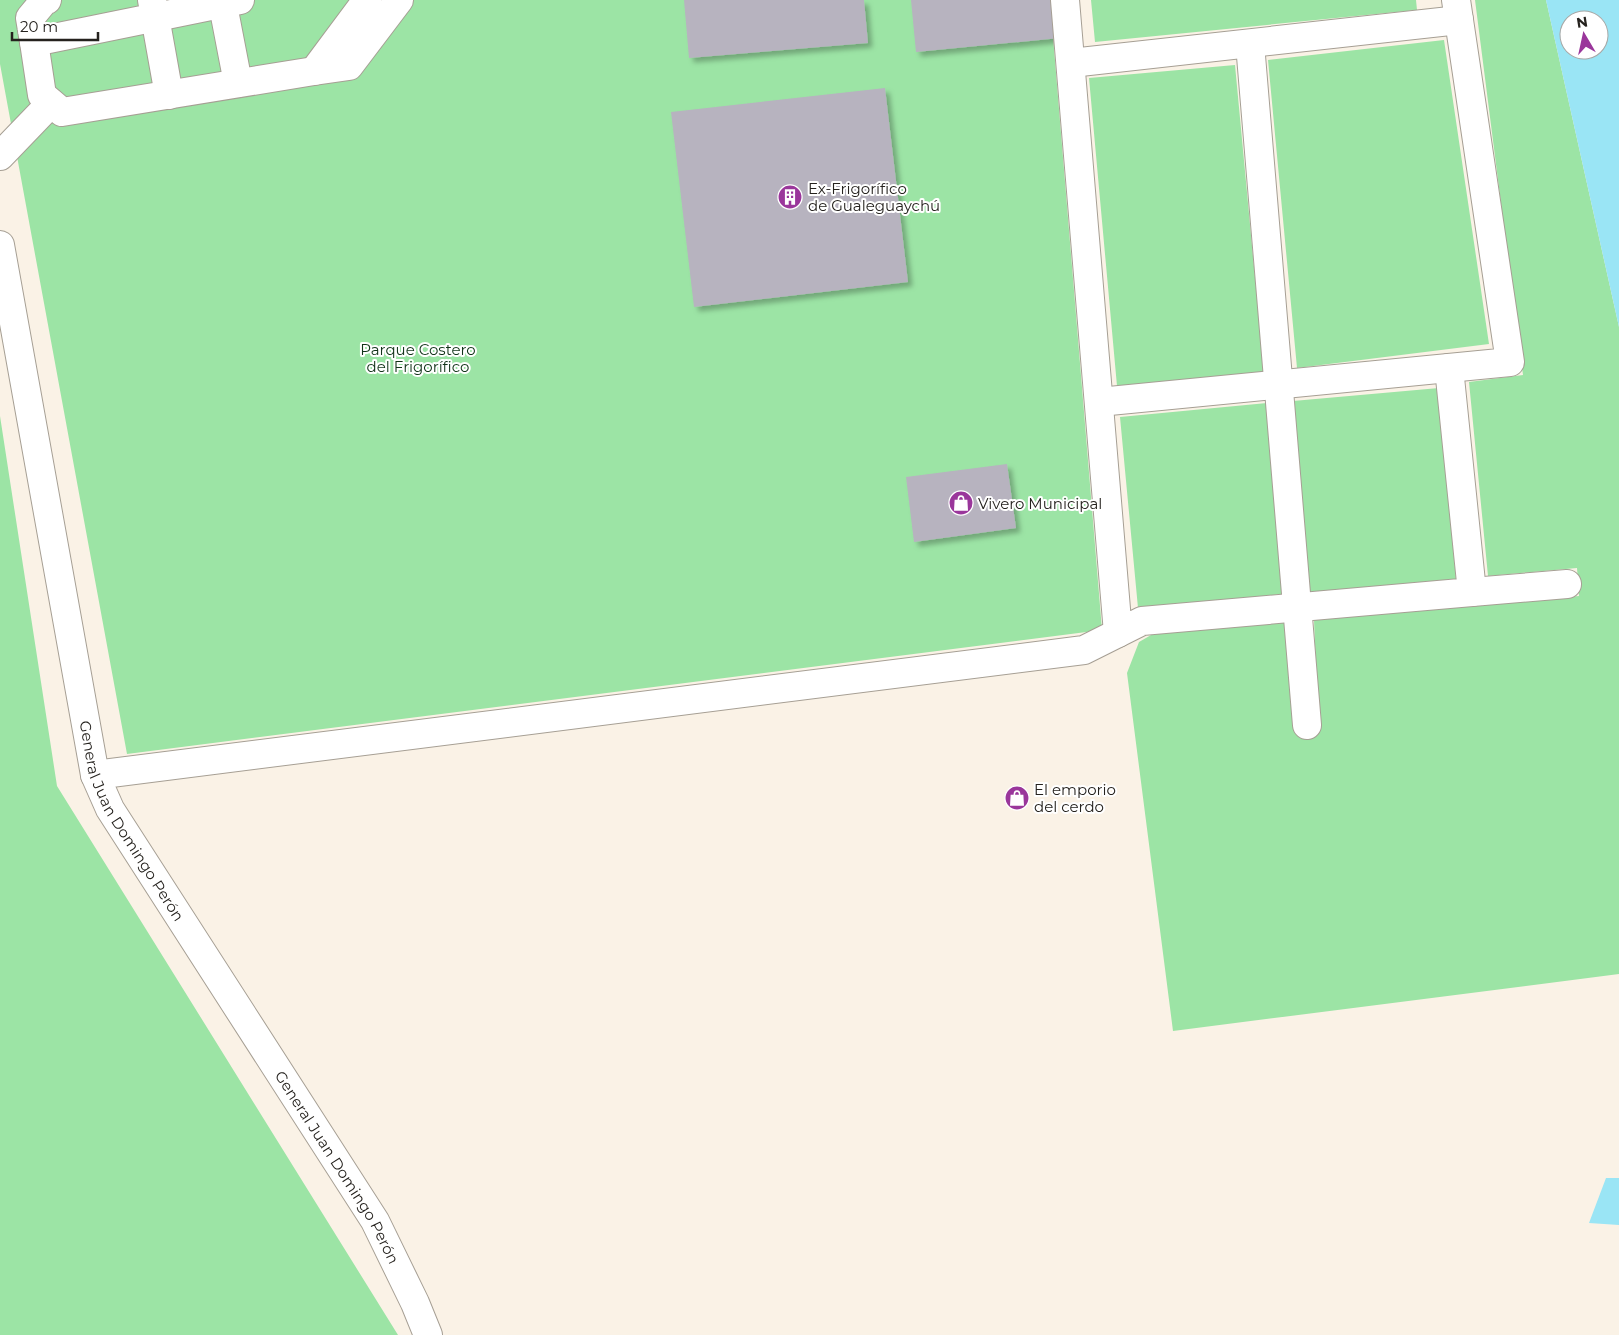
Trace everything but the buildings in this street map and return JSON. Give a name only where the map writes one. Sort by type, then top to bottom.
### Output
[{"type":"street","points":[[46,0],[30,18],[42,95],[62,112],[349,66],[399,0]]},
{"type":"street","points":[[314,71],[367,0]]},
{"type":"street","points":[[1065,0],[1118,633]]},
{"type":"street","points":[[34,42],[154,9],[228,1],[238,83]]},
{"type":"street","points":[[154,9],[169,95]]},
{"type":"street","points":[[1071,64],[1250,44],[1458,10],[1510,362],[1099,402]]},
{"type":"street","points":[[1250,44],[1307,725]]},
{"type":"street","points":[[0,156],[51,103]]},
{"type":"street","name":"General Juan Domingo Perón","points":[[0,245],[95,775],[110,809],[375,1221],[415,1303],[428,1335]]},
{"type":"street","points":[[1449,368],[1472,592]]},
{"type":"street","points":[[95,775],[1084,650],[1142,622],[1568,584]]},
{"type":"green space","name":"Parque Costero del Frigorífico","points":[[0,0],[1050,0],[1102,630],[127,754],[0,64]]},
{"type":"green space","points":[[1091,0],[1416,0],[1417,10],[1095,42]]},
{"type":"green space","points":[[1475,0],[1546,0],[1619,327],[1619,974],[1173,1031],[1127,673],[1139,642],[1158,631],[1287,619],[1318,718],[1314,620],[1579,596],[1577,568],[1488,576],[1469,382],[1523,375]]},
{"type":"green space","points":[[1444,40],[1489,344],[1297,368],[1268,60]]},
{"type":"green space","points":[[1235,65],[1264,373],[1117,386],[1089,78]]},
{"type":"green space","points":[[1439,388],[1456,579],[1310,592],[1293,401]]},
{"type":"green space","points":[[1267,403],[1284,594],[1138,608],[1120,417]]},
{"type":"green space","points":[[0,416],[57,786],[398,1335],[0,1335]]},
{"type":"water","points":[[1546,0],[1619,0],[1619,327],[1559,60],[1609,60],[1609,10],[1559,10],[1559,58]]},
{"type":"water","points":[[1606,1178],[1619,1178],[1619,1225],[1589,1223]]},
{"type":"place","name":"Ex-Frigorífico de Gualeguaychú","points":[[790,197]]},
{"type":"place","name":"Vivero Municipal","points":[[961,503]]},
{"type":"place","name":"El emporio del cerdo","points":[[1017,798]]}]
